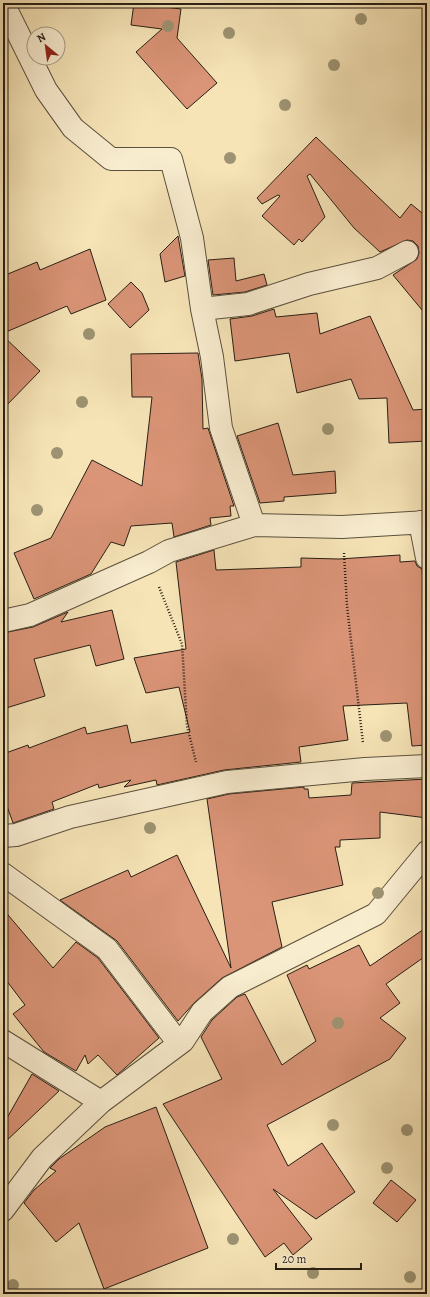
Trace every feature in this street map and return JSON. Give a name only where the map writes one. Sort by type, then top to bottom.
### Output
[{"type":"street","points":[[3,3],[46,90],[73,128],[111,158],[171,159],[192,238],[222,428],[254,525]]},
{"type":"street","points":[[202,309],[248,304],[309,284],[377,268],[407,252]]},
{"type":"street","points":[[3,621],[30,615],[149,562],[169,550],[254,525],[342,527],[423,522],[427,558]]},
{"type":"street","points":[[3,836],[16,835],[70,817],[227,782],[366,769],[427,766]]},
{"type":"street","points":[[3,1210],[42,1158],[101,1102],[183,1041],[202,1012],[230,987],[376,914],[427,852]]},
{"type":"street","points":[[3,874],[106,949],[174,1037],[183,1041]]},
{"type":"street","points":[[3,1041],[101,1102]]},
{"type":"path","points":[[342,527],[347,606],[366,769]]},
{"type":"path","points":[[149,562],[182,644],[187,726],[203,787]]},
{"type":"building","points":[[134,3],[181,9],[177,38],[217,83],[187,109],[136,52],[162,29],[131,25]]},
{"type":"building","points":[[316,137],[400,218],[411,204],[427,217],[427,316],[393,275],[417,259],[419,253],[418,246],[413,241],[407,240],[380,252],[354,228],[310,174],[307,176],[325,217],[302,242],[299,239],[294,245],[262,216],[280,196],[278,195],[262,204],[257,198]]},
{"type":"building","points":[[178,236],[185,276],[165,282],[160,254]]},
{"type":"building","points":[[90,249],[106,300],[71,314],[67,306],[6,332],[3,276],[37,262],[40,270]]},
{"type":"building","points":[[234,258],[236,281],[264,274],[267,285],[245,292],[213,295],[208,260]]},
{"type":"building","points":[[131,282],[142,293],[149,310],[130,328],[108,304]]},
{"type":"building","points":[[274,309],[276,317],[317,313],[320,334],[370,316],[413,410],[427,409],[427,441],[389,443],[387,398],[359,399],[351,379],[297,393],[289,353],[235,361],[230,319],[252,316]]},
{"type":"building","points":[[3,336],[40,371],[3,409]]},
{"type":"building","points":[[198,353],[202,379],[203,429],[208,428],[234,506],[230,506],[231,516],[210,518],[211,525],[174,537],[172,523],[131,526],[124,546],[111,542],[91,574],[34,599],[14,553],[51,538],[92,460],[142,486],[152,397],[132,397],[131,354]]},
{"type":"building","points":[[278,423],[293,475],[335,471],[336,493],[284,497],[284,501],[260,503],[237,436]]},
{"type":"building","points":[[214,550],[216,570],[301,567],[301,558],[339,559],[400,555],[400,562],[415,561],[417,566],[422,569],[427,639],[427,745],[412,746],[407,703],[343,706],[348,740],[299,747],[301,762],[224,770],[157,785],[156,780],[124,787],[131,780],[99,788],[98,784],[52,802],[54,809],[13,823],[3,795],[3,754],[28,745],[29,748],[85,727],[87,734],[127,725],[131,743],[190,732],[179,687],[146,693],[134,658],[186,649],[176,562]]},
{"type":"building","points":[[112,610],[124,659],[96,666],[90,645],[34,659],[45,696],[3,709],[3,633],[33,627],[68,612],[61,622]]},
{"type":"building","points":[[427,779],[427,818],[380,812],[380,838],[340,840],[340,847],[335,847],[343,885],[272,902],[282,947],[222,978],[194,1003],[178,1021],[117,941],[60,900],[128,870],[131,877],[177,855],[231,968],[207,799],[229,794],[304,787],[304,789],[308,789],[309,798],[351,795],[352,783]]},
{"type":"building","points":[[3,909],[53,968],[76,942],[98,958],[159,1038],[117,1075],[98,1055],[88,1064],[85,1055],[76,1071],[44,1052],[13,1014],[25,1005],[3,976]]},
{"type":"building","points":[[427,927],[427,955],[386,984],[400,1003],[380,1018],[406,1038],[390,1059],[267,1125],[288,1166],[322,1143],[355,1192],[316,1219],[273,1189],[312,1239],[293,1255],[284,1243],[265,1257],[163,1104],[222,1079],[201,1037],[212,1020],[237,997],[245,994],[282,1065],[316,1041],[287,975],[307,965],[309,969],[359,945],[370,966]]},
{"type":"building","points":[[32,1074],[59,1091],[3,1144],[3,1125]]},
{"type":"building","points":[[156,1107],[208,1248],[104,1289],[79,1223],[56,1242],[24,1203],[34,1190],[56,1171],[50,1168],[59,1159],[105,1127]]},
{"type":"building","points":[[391,1180],[416,1200],[397,1222],[373,1203]]}]
